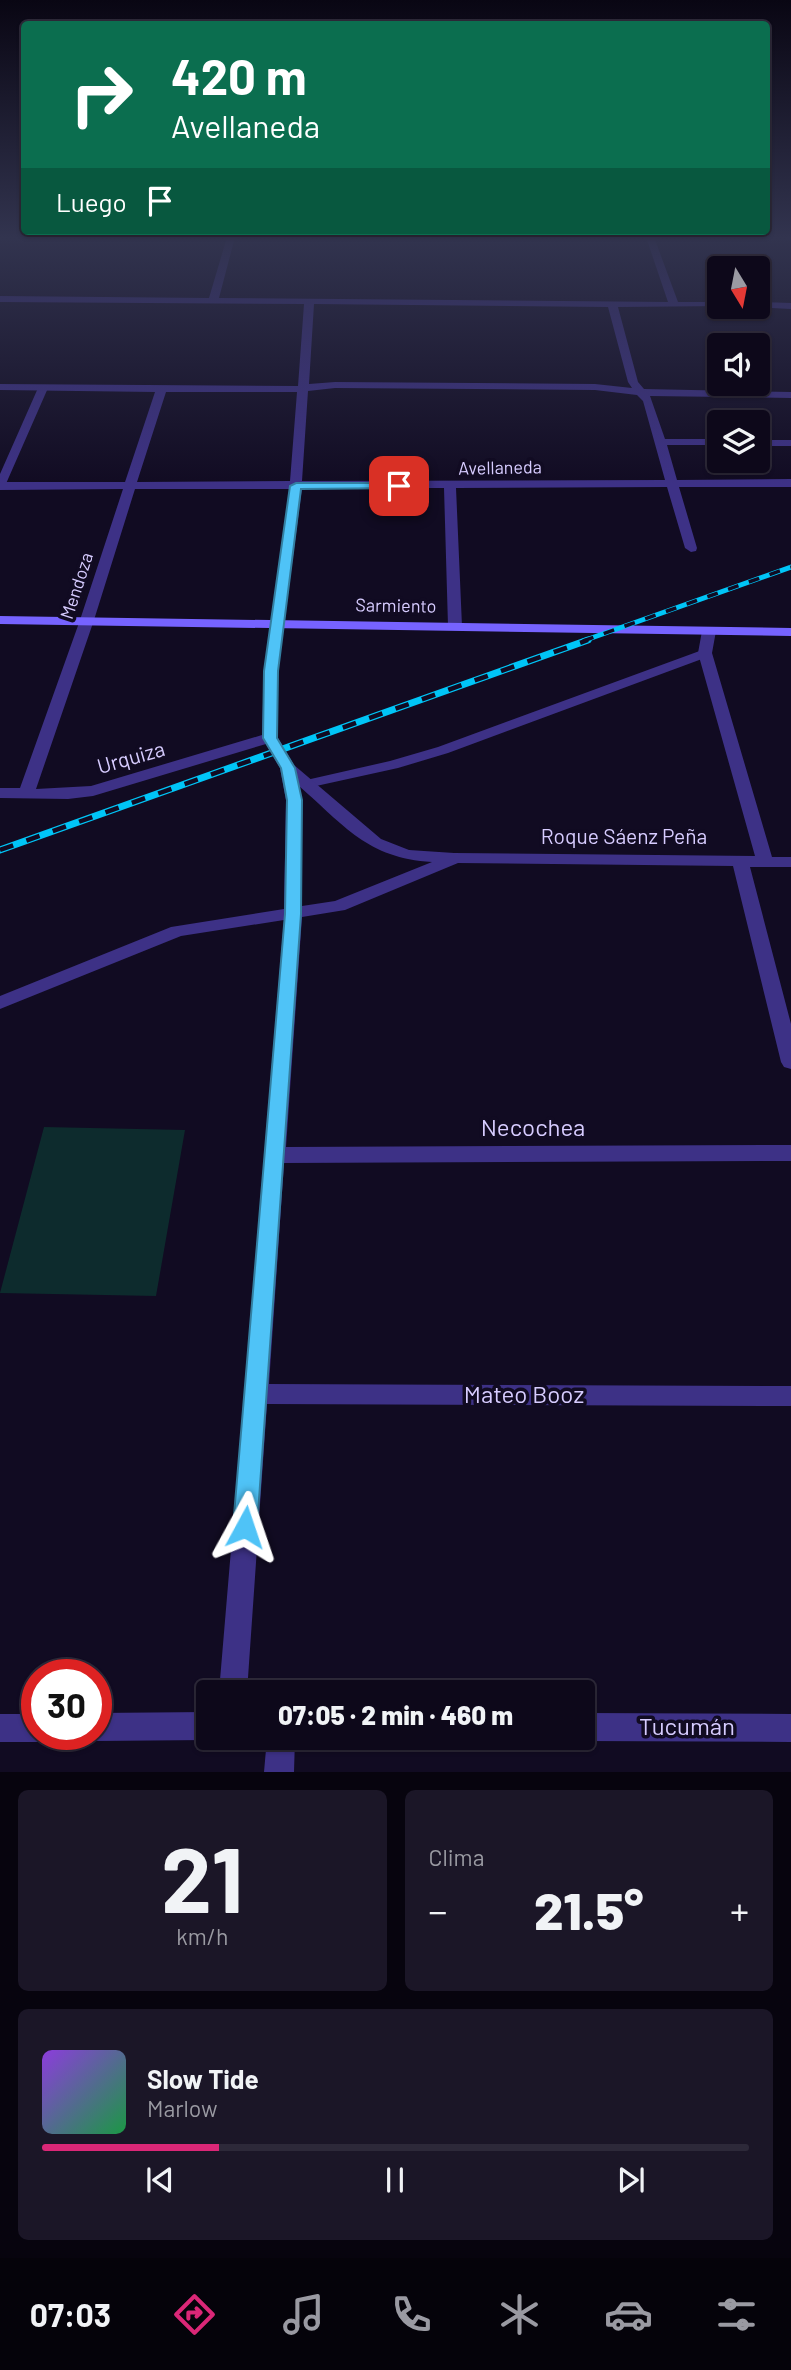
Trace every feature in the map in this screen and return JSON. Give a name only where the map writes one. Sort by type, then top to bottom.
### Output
[{"type":"street","points":[[234,1680],[293,914],[294,800],[288,768],[270,738],[271,671],[296,486],[308,320]]},
{"type":"street","points":[[616,320],[634,382],[648,401],[691,548]]},
{"type":"street","points":[[0,387],[161,390],[335,385],[595,387],[663,394],[791,395]]},
{"type":"street","name":"Mendoza","points":[[26,793],[87,620],[161,390]]},
{"type":"street","points":[[661,442],[707,442]]},
{"type":"street","points":[[770,443],[791,443]]},
{"type":"street","name":"Avellaneda","points":[[0,486],[791,483]]},
{"type":"street","points":[[450,486],[455,626]]},
{"type":"street","name":"Sarmiento","points":[[0,620],[791,632]]},
{"type":"street","points":[[709,631],[705,653],[765,861]]},
{"type":"street","name":"Urquiza","points":[[0,793],[93,791],[270,738]]},
{"type":"street","name":"Roque Sáenz Peña","points":[[288,768],[375,843],[407,855],[456,858],[791,862]]},
{"type":"street","name":"Roque Sáenz Peña","points":[[0,1003],[177,931],[339,906],[456,858]]},
{"type":"street","points":[[740,861],[791,1062]]},
{"type":"street","name":"Necochea","points":[[275,1155],[791,1153]]},
{"type":"street","name":"Mateo Booz","points":[[256,1394],[791,1396]]},
{"type":"street","points":[[112,1727],[196,1726]]},
{"type":"street","name":"Tucumán","points":[[595,1727],[791,1728]]},
{"type":"street","points":[[0,1728],[21,1728]]},
{"type":"street","points":[[279,1772],[280,1750]]},
{"type":"lane","points":[[0,486],[43,388]]},
{"type":"lane","points":[[307,784],[393,765],[443,750],[705,653]]},
{"type":"green space","points":[[44,1127],[185,1130],[156,1296],[0,1293]]},
{"type":"railway","points":[[583,641],[791,567]]},
{"type":"railway","points":[[0,850],[588,640]]},
{"type":"route","points":[[245,1527],[293,914],[294,800],[288,768],[270,738],[271,671],[296,486],[399,486]]}]
